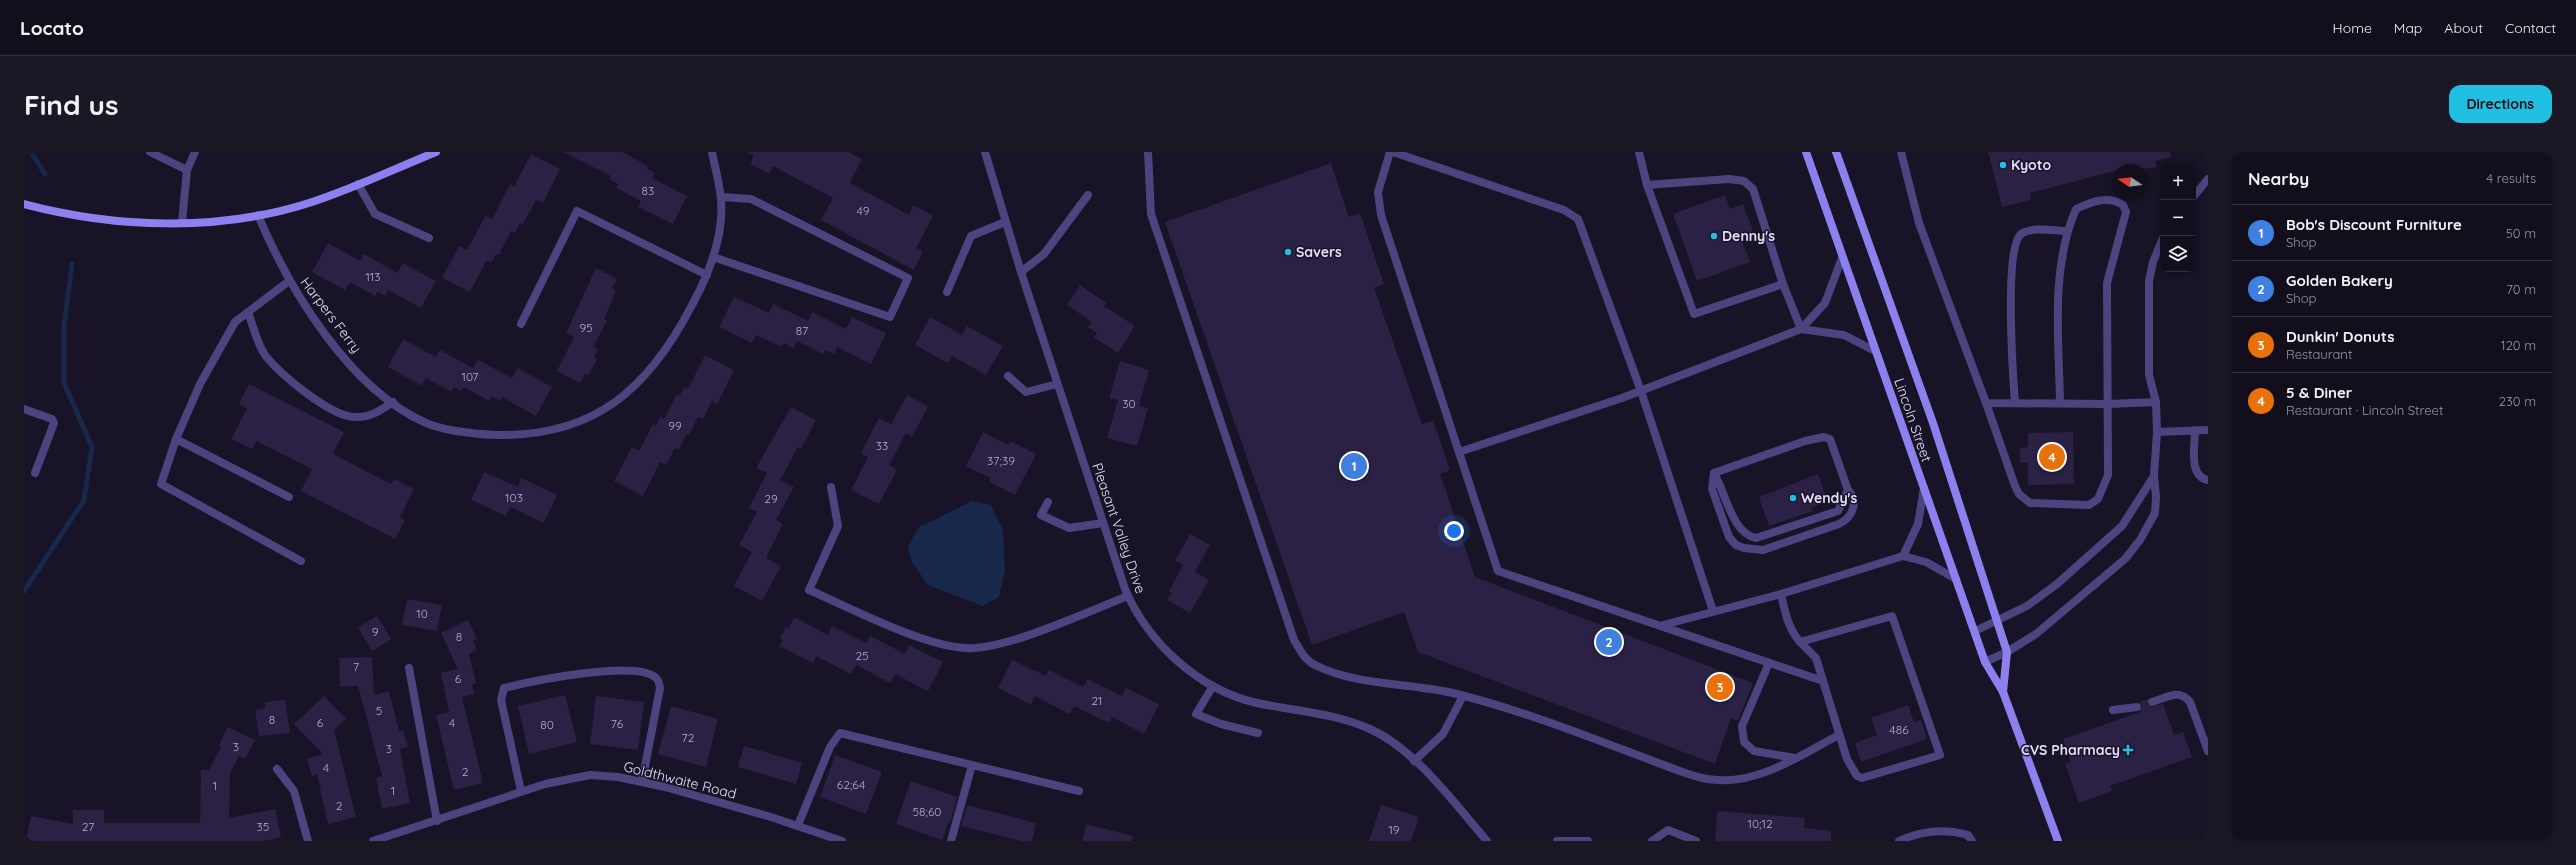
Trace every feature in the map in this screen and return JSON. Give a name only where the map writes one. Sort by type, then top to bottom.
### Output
[{"type":"main road","points":[[24,204],[108,221],[182,222],[258,215],[309,203],[436,152]]},
{"type":"main road","name":"Lincoln Street","points":[[1806,152],[1842,258],[1975,631],[1984,662],[2003,692],[2058,841]]},
{"type":"main road","name":"Lincoln Street","points":[[1836,152],[1933,423],[2007,652],[2003,692]]},
{"type":"street","points":[[150,152],[187,170]]},
{"type":"street","points":[[182,222],[187,170],[195,152]]},
{"type":"street","name":"Harpers Ferry","points":[[258,215],[289,281],[339,352],[393,402],[428,424],[478,435],[516,436],[546,432],[581,421],[616,403],[651,371],[679,330],[707,275],[714,257],[720,224],[721,197],[712,152]]},
{"type":"street","name":"Pleasant Valley Drive","points":[[985,152],[1005,222],[1103,523],[1128,596],[1146,626],[1185,669],[1212,686],[1242,700],[1312,713],[1369,729],[1389,740],[1414,761],[1487,841]]},
{"type":"street","points":[[1148,152],[1151,214],[1294,640],[1304,657],[1313,665],[1345,677],[1444,691],[1507,706],[1701,778],[1720,780],[1739,779],[1760,773],[1795,758],[1840,735]]},
{"type":"street","points":[[1390,152],[1378,192],[1381,215],[1498,571],[1663,625],[1823,681]]},
{"type":"street","points":[[1393,152],[1574,214],[1578,220],[1641,391],[1713,611]]},
{"type":"street","points":[[1639,152],[1647,185],[1694,314],[1783,284]]},
{"type":"street","points":[[1901,152],[1919,223],[2019,494],[2030,503],[2089,505],[2098,499],[2104,490],[2108,476],[2109,404],[2107,283],[2126,212],[2123,205],[2112,200],[2104,199],[2086,204],[2076,209],[2066,231],[2059,303],[2060,403]]},
{"type":"street","points":[[1647,185],[1729,179],[1749,184],[1753,189],[1783,284],[1801,329]]},
{"type":"street","points":[[2196,193],[2208,179]]},
{"type":"street","points":[[358,184],[375,214],[429,238]]},
{"type":"street","points":[[1021,272],[1044,254],[1088,195]]},
{"type":"street","points":[[714,257],[890,317],[908,278],[751,199],[721,197]]},
{"type":"street","points":[[521,324],[577,211],[707,275]]},
{"type":"street","points":[[947,292],[971,236],[1005,222]]},
{"type":"street","points":[[2015,403],[2011,315],[2014,250],[2016,240],[2027,231],[2066,231]]},
{"type":"street","points":[[1984,662],[2007,652],[2036,634],[2125,559],[2140,540],[2155,513],[2156,496],[2154,476],[2157,432],[2156,402],[2149,375],[2149,281],[2153,262],[2160,245]]},
{"type":"street","points":[[1459,452],[1641,391],[1801,329],[1825,303],[1842,258]]},
{"type":"street","points":[[289,281],[235,322],[200,384],[176,439],[161,484],[301,561]]},
{"type":"street","points":[[248,312],[264,353],[277,370],[338,414],[355,418],[372,415],[393,402]]},
{"type":"street","points":[[1801,329],[1844,335],[1875,351]]},
{"type":"street","points":[[1008,376],[1026,392],[1057,384]]},
{"type":"street","points":[[1986,403],[2109,404],[2156,402]]},
{"type":"street","points":[[24,409],[52,419],[54,422],[35,473]]},
{"type":"street","points":[[2195,430],[2195,470],[2200,478],[2208,480]]},
{"type":"street","points":[[2157,432],[2208,430]]},
{"type":"street","points":[[1824,437],[1830,439],[1848,490],[1854,496],[1855,504],[1849,516],[1844,521],[1763,550],[1751,550],[1736,545],[1729,537],[1712,490],[1714,473],[1805,441],[1824,437]]},
{"type":"street","points":[[176,439],[289,497]]},
{"type":"street","points":[[1714,473],[1723,488],[1739,528],[1746,535],[1756,538],[1838,511],[1848,490]]},
{"type":"street","points":[[1975,631],[2027,606],[2056,584],[2122,526],[2154,476]]},
{"type":"street","points":[[831,487],[838,526],[809,590],[917,636],[966,648],[990,646],[1024,636],[1128,596]]},
{"type":"street","points":[[1903,556],[1918,524],[1924,488]]},
{"type":"street","points":[[1048,502],[1040,515],[1069,528],[1103,523]]},
{"type":"street","points":[[1663,625],[1781,594],[1903,556],[1926,562],[1956,579]]},
{"type":"street","points":[[1781,594],[1786,618],[1793,634],[1800,642],[1816,658],[1847,759],[1857,776],[1862,778],[1940,755],[1892,616],[1800,642]]},
{"type":"street","points":[[1769,662],[1742,726],[1744,742],[1754,751],[1795,758]]},
{"type":"street","points":[[409,668],[437,820]]},
{"type":"street","points":[[521,791],[502,700],[504,688],[594,672],[636,672],[654,676],[659,681],[660,688],[642,782]]},
{"type":"street","points":[[1212,686],[1196,714],[1221,724],[1258,734]]},
{"type":"street","points":[[2152,702],[2179,693],[2185,696],[2190,702],[2208,751]]},
{"type":"street","points":[[1414,761],[1444,734],[1463,696]]},
{"type":"street","points":[[2113,710],[2137,707]]},
{"type":"street","points":[[798,825],[830,747],[840,733],[1079,790]]},
{"type":"street","points":[[951,841],[972,765]]},
{"type":"street","points":[[277,769],[294,791],[308,841]]},
{"type":"street","name":"Goldthwaite Road","points":[[373,841],[521,791],[590,775],[642,782],[798,825],[842,841]]},
{"type":"street","points":[[1652,841],[1668,830],[1696,841]]},
{"type":"street","points":[[1899,841],[1908,836],[1941,830],[1968,835],[1972,841]]},
{"type":"street","points":[[1557,841],[1588,841]]},
{"type":"water","points":[[972,501],[991,505],[1003,530],[1005,570],[999,597],[983,606],[928,585],[912,562],[908,546],[919,527]]},
{"type":"building","points":[[563,152],[622,152],[648,166],[647,169],[655,173],[652,178],[687,196],[673,224],[638,207],[641,201],[616,188],[618,184],[609,179],[611,176]]},
{"type":"building","points":[[747,152],[848,152],[862,159],[850,183],[909,215],[913,205],[933,216],[916,248],[923,251],[914,270],[821,220],[833,198],[773,166],[769,174],[750,164],[754,156]]},
{"type":"building","points":[[1988,152],[2170,152],[2171,157],[2155,161],[2157,167],[2148,168],[2148,164],[2112,164],[2112,172],[2030,193],[2031,200],[2002,207]]},
{"type":"building","points":[[531,154],[560,169],[543,203],[536,200],[523,224],[520,223],[515,233],[511,231],[499,255],[496,254],[491,263],[486,261],[470,292],[442,278],[459,246],[467,250],[485,216],[492,219],[510,184],[514,187]]},
{"type":"building","points":[[1331,163],[1349,217],[1360,213],[1384,284],[1374,288],[1422,424],[1433,421],[1450,470],[1440,474],[1475,577],[1753,683],[1738,721],[1731,718],[1715,764],[1418,652],[1404,612],[1312,645],[1165,222]]},
{"type":"building","name":"Denny's","points":[[1725,195],[1730,209],[1743,204],[1754,234],[1741,239],[1750,262],[1697,281],[1673,214]]},
{"type":"building","points":[[328,243],[360,261],[364,254],[397,273],[403,263],[436,281],[421,308],[388,290],[385,296],[378,291],[375,296],[350,282],[345,290],[312,272]]},
{"type":"building","points":[[596,268],[617,279],[612,288],[616,291],[604,319],[607,321],[593,347],[598,349],[594,357],[597,359],[588,376],[585,374],[580,383],[557,371],[574,337],[566,333]]},
{"type":"building","points":[[1080,285],[1106,303],[1104,306],[1135,326],[1118,353],[1094,337],[1097,333],[1088,327],[1092,322],[1067,305]]},
{"type":"building","points":[[734,297],[769,313],[773,304],[808,321],[812,312],[846,329],[852,317],[886,333],[871,364],[837,347],[834,354],[825,350],[823,354],[797,341],[793,348],[784,343],[782,347],[756,335],[752,343],[719,327]]},
{"type":"building","points":[[930,317],[962,335],[967,326],[1003,346],[986,375],[952,356],[948,363],[915,345]]},
{"type":"building","points":[[403,339],[436,357],[440,350],[473,368],[478,360],[512,378],[518,368],[552,387],[536,416],[502,397],[500,401],[491,396],[489,401],[464,387],[461,391],[454,387],[451,392],[426,378],[422,386],[388,367]]},
{"type":"building","points":[[705,355],[734,370],[717,404],[712,401],[703,419],[698,417],[689,435],[686,434],[679,450],[675,448],[666,465],[660,462],[643,496],[614,481],[632,447],[639,451],[653,424],[656,426],[660,417],[664,419],[677,394],[680,395],[684,387],[688,389]]},
{"type":"building","points":[[1120,361],[1149,370],[1139,406],[1148,408],[1137,446],[1107,438],[1118,400],[1109,398]]},
{"type":"building","points":[[249,384],[344,432],[333,454],[391,484],[394,479],[414,489],[400,517],[405,520],[395,539],[301,491],[312,469],[256,441],[252,449],[231,439],[247,408],[239,404]]},
{"type":"building","points":[[907,395],[928,406],[912,437],[906,433],[889,465],[897,470],[879,504],[851,490],[868,457],[861,453],[879,418],[891,424]]},
{"type":"building","points":[[791,407],[816,420],[801,449],[798,447],[780,480],[794,487],[776,520],[783,524],[766,558],[781,566],[762,601],[734,586],[752,552],[739,545],[757,512],[749,508],[767,473],[756,468]]},
{"type":"building","points":[[983,432],[1008,445],[1010,441],[1036,454],[1015,495],[989,482],[991,478],[966,466]]},
{"type":"building","points":[[2073,432],[2074,484],[2028,485],[2028,463],[2020,463],[2020,448],[2028,447],[2028,433]]},
{"type":"building","points":[[484,472],[518,487],[521,478],[557,495],[544,523],[510,507],[506,516],[471,500]]},
{"type":"building","name":"Wendy's","points":[[1818,474],[1828,502],[1812,507],[1813,511],[1769,526],[1759,497]]},
{"type":"building","points":[[1190,534],[1210,545],[1195,572],[1209,580],[1190,613],[1167,600],[1172,593],[1169,591],[1183,565],[1175,561]]},
{"type":"building","points":[[407,599],[442,605],[437,631],[402,625]]},
{"type":"building","points":[[377,616],[391,639],[372,651],[358,628]]},
{"type":"building","points":[[794,617],[828,635],[832,626],[866,643],[870,636],[905,654],[909,645],[943,662],[928,691],[895,674],[890,683],[856,665],[851,674],[816,656],[813,663],[779,646],[783,640],[780,638],[786,627],[789,628]]},
{"type":"building","points":[[468,620],[477,639],[473,641],[477,650],[469,654],[476,683],[472,684],[474,694],[462,697],[483,783],[454,790],[436,715],[449,712],[441,673],[458,669],[441,633]]},
{"type":"building","points":[[372,657],[374,695],[389,691],[399,731],[403,730],[408,747],[400,749],[410,803],[382,809],[376,778],[382,776],[358,686],[340,687],[339,658]]},
{"type":"building","points":[[1012,660],[1046,676],[1049,670],[1083,687],[1087,679],[1122,696],[1126,688],[1159,704],[1144,734],[1112,717],[1109,723],[1074,706],[1070,714],[1035,696],[1031,705],[998,688]]},
{"type":"building","points":[[565,695],[577,742],[529,754],[518,706]]},
{"type":"building","points":[[324,696],[346,719],[334,730],[356,817],[328,824],[317,774],[312,776],[307,759],[323,754],[294,724]]},
{"type":"building","points":[[596,696],[644,702],[638,750],[590,744]]},
{"type":"building","name":"CVS Pharmacy","points":[[2148,699],[2147,704],[2151,707],[2163,704],[2174,735],[2183,732],[2192,757],[2110,786],[2112,791],[2079,803],[2065,764],[2071,762],[2063,739],[2140,712],[2142,706],[2139,702]]},
{"type":"building","points":[[285,700],[290,733],[259,736],[255,710],[265,708],[265,702]]},
{"type":"building","points":[[1908,705],[1914,722],[1921,720],[1927,739],[1861,762],[1855,743],[1877,735],[1871,718]]},
{"type":"building","points":[[671,706],[718,719],[706,767],[658,754]]},
{"type":"building","points":[[228,727],[255,740],[245,759],[239,756],[230,773],[229,818],[275,809],[281,837],[264,841],[26,841],[31,816],[73,824],[73,810],[104,810],[104,823],[200,823],[201,770],[209,770],[221,747],[219,745]]},
{"type":"building","points":[[744,746],[802,763],[796,784],[738,767]]},
{"type":"building","points":[[835,755],[882,772],[866,814],[820,797]]},
{"type":"building","points":[[911,781],[957,797],[950,823],[948,823],[942,840],[896,824]]},
{"type":"building","points":[[967,805],[1036,823],[1032,841],[1021,841],[961,826]]},
{"type":"building","points":[[1381,805],[1419,817],[1411,841],[1369,841]]},
{"type":"building","points":[[1717,811],[1805,818],[1804,828],[1831,831],[1831,841],[1715,841]]},
{"type":"building","points":[[1086,824],[1133,836],[1132,841],[1082,841]]},
{"type":"waterway","points":[[31,152],[45,174]]},
{"type":"waterway","points":[[24,591],[84,500],[92,447],[64,383],[64,326],[72,264]]},
{"type":"place","name":"Kyoto","points":[[2003,165]]},
{"type":"place","name":"Denny's","points":[[1714,236]]},
{"type":"place","name":"Savers","points":[[1288,252]]},
{"type":"place","name":"5 & Diner","points":[[2052,457]]},
{"type":"place","name":"Bob's Discount Furniture","points":[[1354,466]]},
{"type":"place","name":"Wendy's","points":[[1793,498]]},
{"type":"place","name":"Golden Bakery","points":[[1609,642]]},
{"type":"place","name":"Dunkin' Donuts","points":[[1720,687]]},
{"type":"place","name":"CVS Pharmacy","points":[[2128,750]]}]
